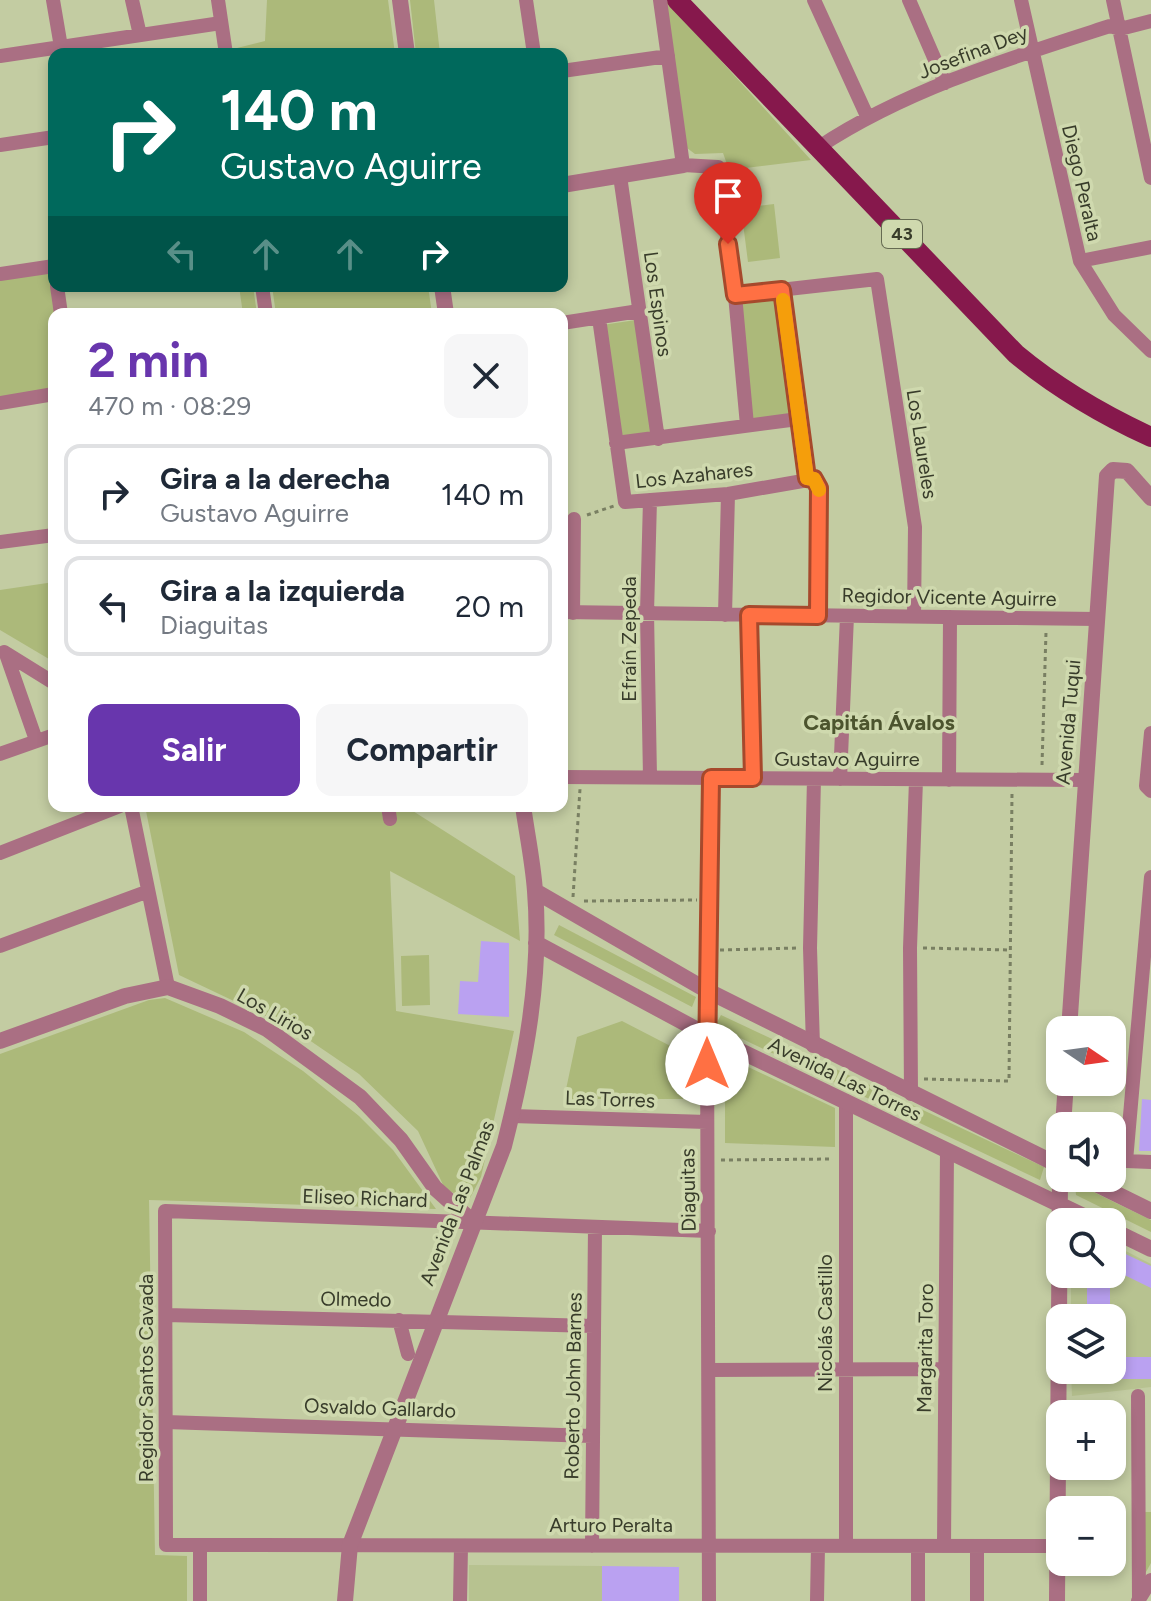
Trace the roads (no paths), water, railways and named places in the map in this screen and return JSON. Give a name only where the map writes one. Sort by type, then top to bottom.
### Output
[{"type":"main road","name":"43","points":[[677,0],[1016,354],[1057,388],[1107,417],[1151,437]]},
{"type":"street","points":[[53,0],[61,47]]},
{"type":"street","points":[[132,0],[140,35]]},
{"type":"street","points":[[218,0],[225,48]]},
{"type":"street","points":[[400,0],[406,48]]},
{"type":"street","points":[[526,0],[533,48]]},
{"type":"street","points":[[660,0],[683,165]]},
{"type":"street","points":[[814,0],[867,116]]},
{"type":"street","points":[[909,0],[945,83]]},
{"type":"street","name":"Diego Peralta","points":[[1021,0],[1080,261],[1114,315],[1151,351]]},
{"type":"street","points":[[1113,0],[1151,178]]},
{"type":"street","name":"Josefina Dey","points":[[819,147],[867,116],[945,83],[1110,26],[1120,29],[1151,21]]},
{"type":"street","points":[[54,48],[221,23]]},
{"type":"street","points":[[0,56],[48,49]]},
{"type":"street","points":[[568,70],[668,56]]},
{"type":"street","points":[[0,145],[48,138]]},
{"type":"street","points":[[568,184],[683,165],[718,167],[735,295],[747,425]]},
{"type":"street","name":"Los Espinos","points":[[620,176],[658,439]]},
{"type":"street","points":[[1080,261],[1151,247]]},
{"type":"street","points":[[0,274],[48,268]]},
{"type":"street","name":"Los Laureles","points":[[782,290],[877,279],[915,527],[914,617]]},
{"type":"street","points":[[735,295],[782,290],[798,419],[810,479],[819,488],[818,616]]},
{"type":"street","points":[[568,322],[639,311]]},
{"type":"street","points":[[599,318],[616,443],[798,419]]},
{"type":"street","points":[[0,403],[48,395]]},
{"type":"street","name":"Los Azahares","points":[[616,443],[625,502],[728,494],[810,479]]},
{"type":"street","name":"Avenida Tuqui","points":[[1070,1016],[1083,780],[1107,476],[1118,469],[1127,471],[1151,498]]},
{"type":"street","points":[[725,615],[728,494]]},
{"type":"street","name":"Efraín Zepeda","points":[[650,500],[647,613],[650,777]]},
{"type":"street","points":[[568,599],[574,519]]},
{"type":"street","points":[[0,542],[48,536]]},
{"type":"street","name":"Regidor Vicente Aguirre","points":[[568,612],[1097,619]]},
{"type":"street","points":[[749,615],[753,778]]},
{"type":"street","points":[[840,779],[847,616]]},
{"type":"street","points":[[949,780],[950,617]]},
{"type":"street","points":[[3,652],[48,679]]},
{"type":"street","points":[[3,652],[36,740]]},
{"type":"street","points":[[1149,788],[1151,733]]},
{"type":"street","points":[[0,754],[48,737]]},
{"type":"street","name":"Gustavo Aguirre","points":[[568,777],[1083,780]]},
{"type":"street","name":"Diaguitas","points":[[709,1601],[707,1035],[711,778]]},
{"type":"street","points":[[813,1046],[810,948],[814,779]]},
{"type":"street","points":[[910,1086],[910,948],[916,780]]},
{"type":"street","points":[[0,853],[105,812]]},
{"type":"street","points":[[0,1041],[125,996],[168,987],[146,892],[132,812]]},
{"type":"street","name":"Avenida Las Palmas","points":[[345,1601],[350,1545],[434,1320],[504,1146],[512,1116],[530,1020],[536,943],[535,891],[524,812]]},
{"type":"street","points":[[1151,877],[1146,973],[1126,1161],[1151,1162]]},
{"type":"street","name":"Avenida Las Torres","points":[[535,891],[708,991],[813,1046],[910,1086],[1046,1159]]},
{"type":"street","points":[[0,946],[146,892]]},
{"type":"street","name":"Avenida Las Torres","points":[[536,943],[707,1035],[1067,1208]]},
{"type":"street","name":"Los Lirios","points":[[168,987],[267,1029],[315,1061],[360,1097],[401,1140],[435,1188],[473,1222]]},
{"type":"street","name":"Nicolás Castillo","points":[[846,1101],[846,1546]]},
{"type":"street","name":"Las Torres","points":[[512,1116],[707,1122]]},
{"type":"street","name":"Margarita Toro","points":[[944,1546],[947,1150]]},
{"type":"street","points":[[1057,1496],[1059,1192]]},
{"type":"street","points":[[1112,1192],[1151,1211]]},
{"type":"street","name":"Eliseo Richard","points":[[165,1211],[709,1231]]},
{"type":"street","name":"Regidor Santos Cavada","points":[[165,1211],[166,1545]]},
{"type":"street","name":"Roberto John Barnes","points":[[592,1546],[595,1227]]},
{"type":"street","points":[[1126,1237],[1151,1249]]},
{"type":"street","name":"Olmedo","points":[[166,1315],[594,1326]]},
{"type":"street","points":[[399,1320],[408,1354]]},
{"type":"street","points":[[709,1370],[945,1369]]},
{"type":"street","points":[[1138,1396],[1138,1601]]},
{"type":"street","name":"Osvaldo Gallardo","points":[[166,1422],[393,1427],[592,1436]]},
{"type":"street","name":"Arturo Peralta","points":[[166,1545],[1046,1546]]},
{"type":"street","points":[[200,1545],[200,1601]]},
{"type":"street","points":[[460,1601],[461,1546]]},
{"type":"street","points":[[817,1601],[818,1546]]},
{"type":"street","points":[[918,1546],[918,1601]]},
{"type":"street","points":[[977,1546],[977,1601]]},
{"type":"street","points":[[1057,1576],[1057,1601]]},
{"type":"street","points":[[1138,1601],[1151,1580]]},
{"type":"district","name":"Capitán Ávalos","points":[[879,722]]}]
